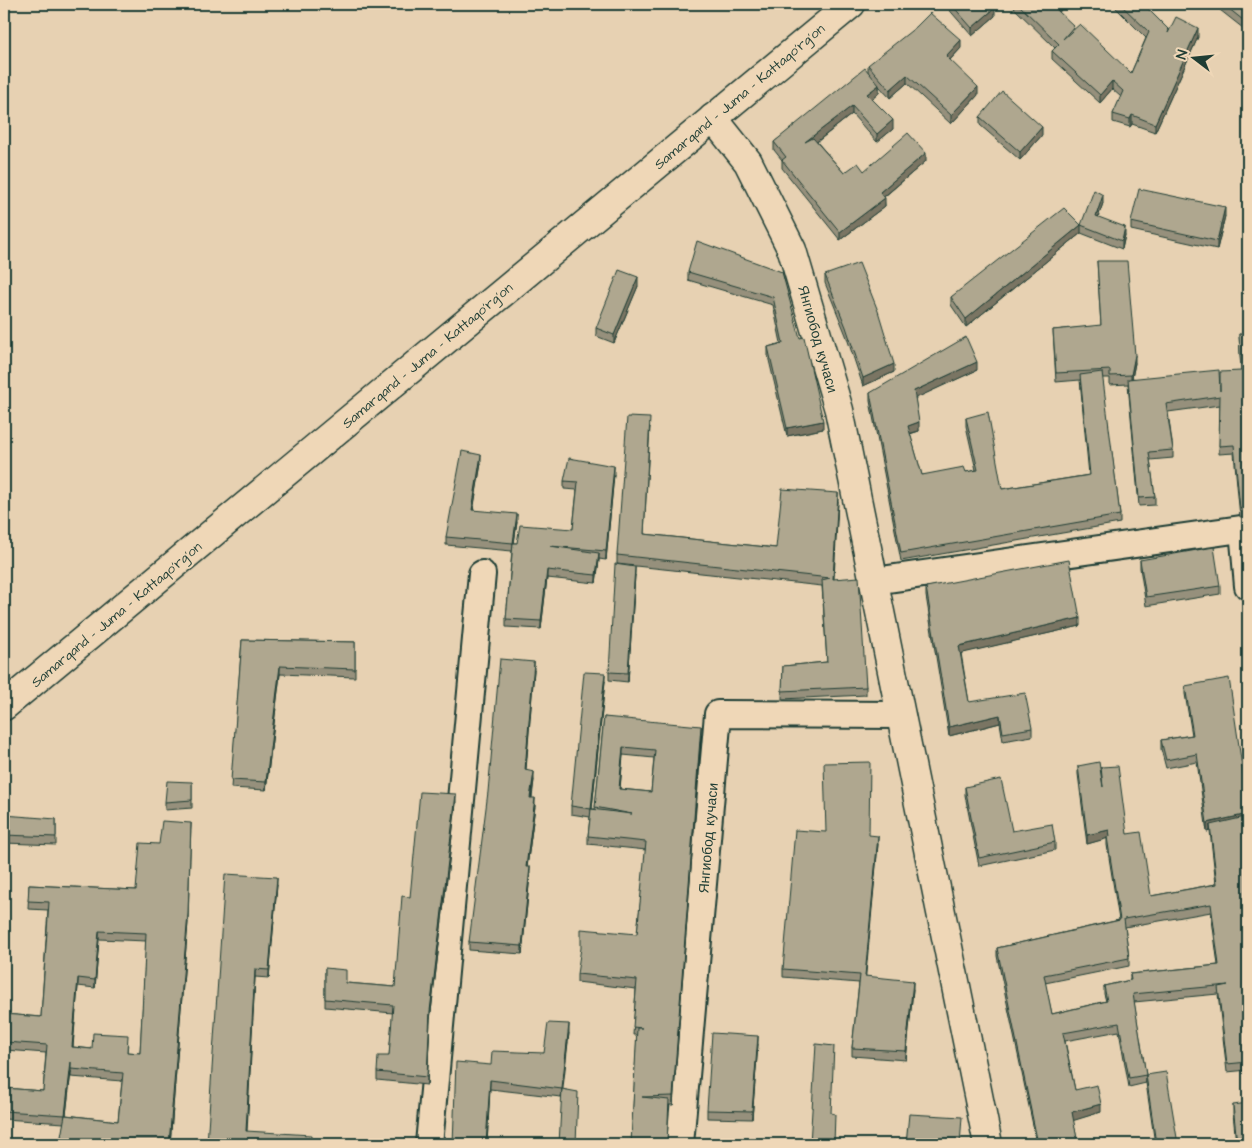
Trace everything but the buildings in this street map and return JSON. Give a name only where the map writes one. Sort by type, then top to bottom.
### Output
[{"type":"main road","name":"Samarqand - Juma - Kattaqo‘rg‘on","points":[[4,706],[851,4]]},
{"type":"main road","name":"Янгиобод кучаси","points":[[713,118],[748,162],[792,250],[839,410],[988,1144]]},
{"type":"street","points":[[874,581],[1245,528],[1248,586]]},
{"type":"street","points":[[429,1144],[482,574]]},
{"type":"street","name":"Янгиобод кучаси","points":[[680,1144],[718,714],[901,715]]}]
